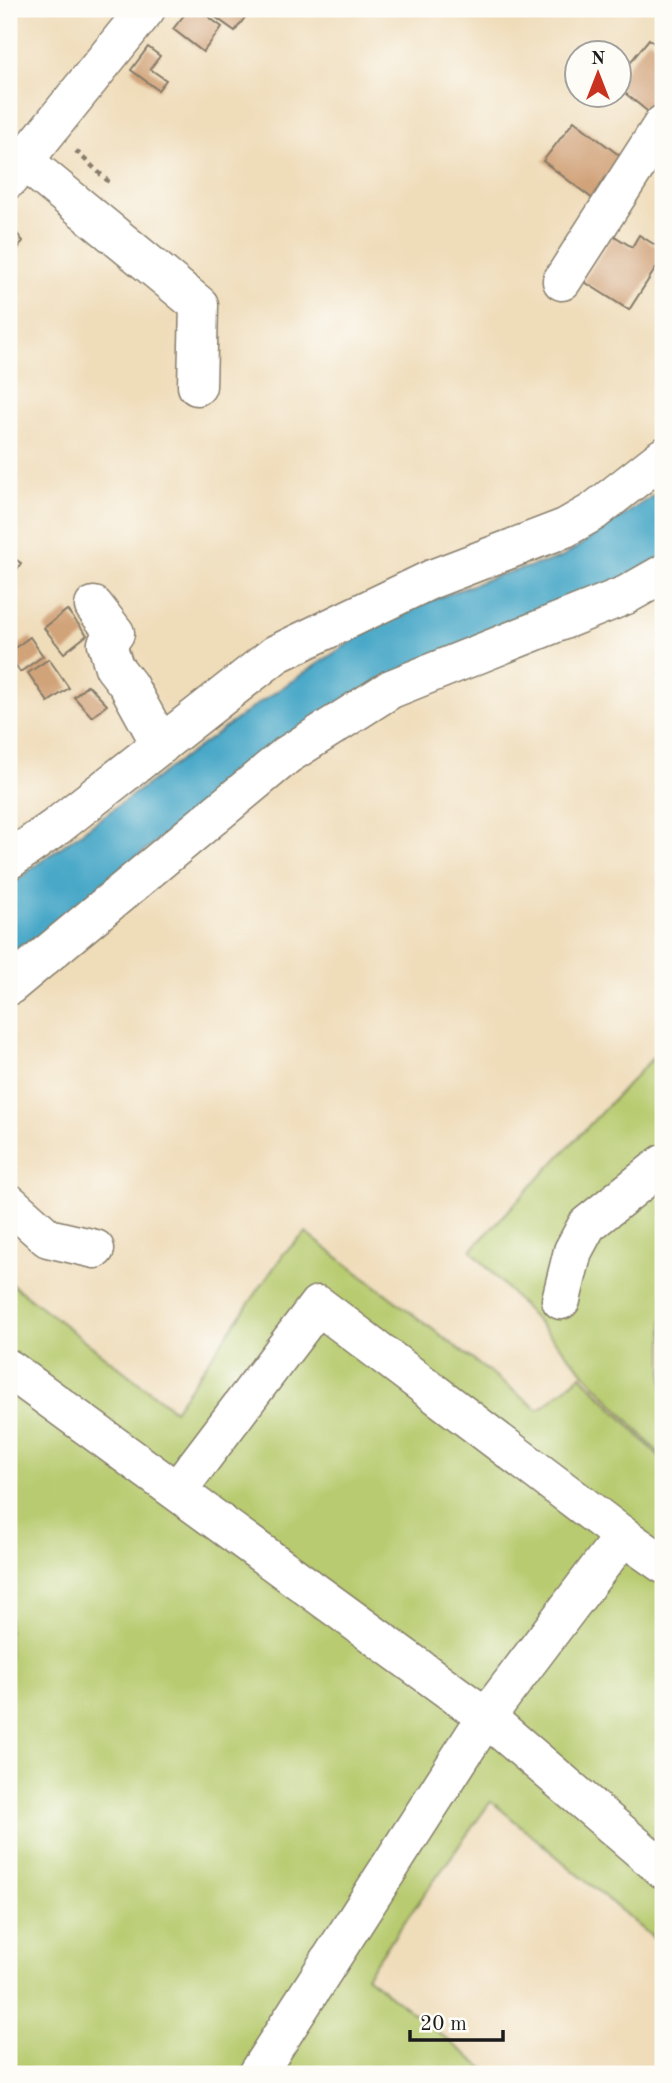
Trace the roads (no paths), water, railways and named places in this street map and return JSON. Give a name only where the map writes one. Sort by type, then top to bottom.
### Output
[{"type":"street","points":[[146,9],[17,170],[199,305],[197,386]]},
{"type":"street","points":[[562,281],[663,124]]},
{"type":"street","points":[[9,860],[56,827],[276,654],[432,579],[565,528],[593,512],[663,457]]},
{"type":"street","points":[[9,986],[287,755],[391,689],[626,595],[663,574]]},
{"type":"street","points":[[94,606],[115,633],[107,644],[114,667],[128,685],[161,745]]},
{"type":"street","points":[[561,1300],[573,1251],[587,1225],[663,1164]]},
{"type":"street","points":[[9,1203],[48,1238],[96,1249]]},
{"type":"street","points":[[177,1491],[318,1305],[663,1564]]},
{"type":"street","points":[[9,1369],[486,1717],[663,1869]]},
{"type":"street","points":[[257,2074],[486,1717],[623,1536]]},
{"type":"water","points":[[663,489],[663,556],[179,823],[9,961],[9,888],[31,869],[259,703],[390,616],[496,576],[561,558]]}]
